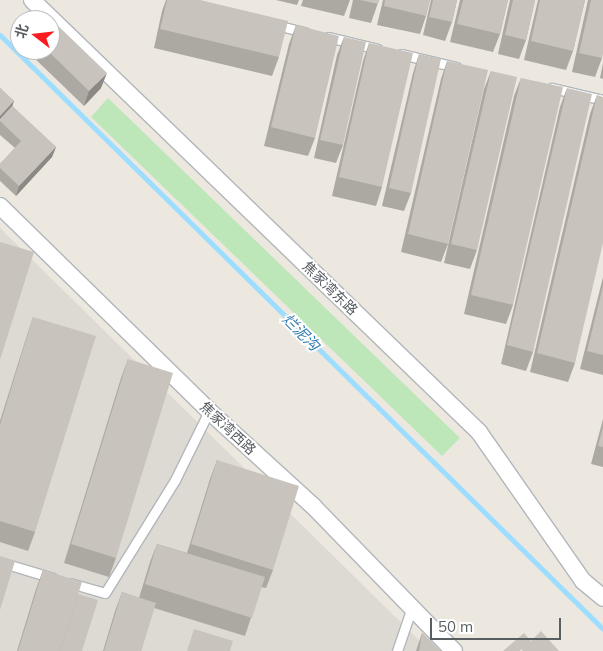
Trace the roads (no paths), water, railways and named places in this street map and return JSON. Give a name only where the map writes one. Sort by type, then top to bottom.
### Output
[{"type":"street","name":"焦家湾东路","points":[[32,0],[479,432],[583,581],[603,598]]},
{"type":"street","name":"焦家湾西路","points":[[0,206],[209,410],[313,506],[454,651]]},
{"type":"lane","points":[[264,22],[312,33]]},
{"type":"lane","points":[[322,36],[467,69]]},
{"type":"lane","points":[[545,87],[603,100]]},
{"type":"lane","points":[[0,562],[104,594],[175,480],[209,410]]},
{"type":"lane","points":[[397,651],[412,608]]},
{"type":"waterway","name":"烂泥沟","points":[[0,35],[603,629]]}]
